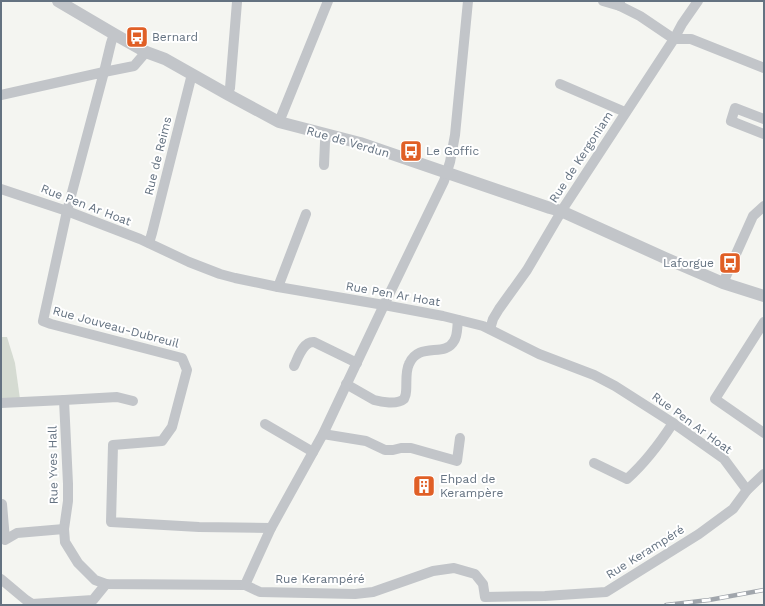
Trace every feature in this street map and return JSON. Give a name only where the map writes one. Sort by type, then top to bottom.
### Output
[{"type":"street","name":"Rue de Verdun","points":[[58,1],[146,52],[165,59],[279,122],[360,143],[561,211],[723,283],[764,296]]},
{"type":"street","points":[[228,94],[230,88],[237,1]]},
{"type":"street","points":[[279,122],[328,1]]},
{"type":"street","points":[[245,585],[271,528],[323,434],[447,173],[458,107],[468,1]]},
{"type":"street","points":[[603,1],[620,3],[674,39],[691,39],[764,68]]},
{"type":"street","name":"Rue de Kergoniam","points":[[490,329],[493,319],[499,309],[527,270],[561,211],[698,1]]},
{"type":"street","points":[[67,211],[114,34]]},
{"type":"street","points":[[1,95],[134,66],[146,52]]},
{"type":"street","name":"Rue de Reims","points":[[149,243],[192,74]]},
{"type":"street","points":[[560,84],[626,112]]},
{"type":"street","points":[[764,120],[736,108],[731,121],[764,134]]},
{"type":"street","points":[[324,165],[326,134]]},
{"type":"street","name":"Rue Pen Ar Hoat","points":[[1,189],[67,211],[149,243],[189,262],[220,274],[252,282],[384,305],[458,320],[490,329],[539,354],[604,379],[673,423],[724,459],[747,490]]},
{"type":"street","points":[[723,283],[753,216],[764,206]]},
{"type":"street","name":"Rue Jouveau-Dubreuil","points":[[67,211],[43,321],[182,358],[187,370],[172,427],[162,441],[113,445],[111,522],[199,527],[271,528]]},
{"type":"street","points":[[278,287],[306,214]]},
{"type":"street","points":[[346,384],[374,400],[395,402],[403,399],[406,392],[408,365],[412,359],[423,351],[442,350],[452,344],[455,340],[458,320]]},
{"type":"street","points":[[764,322],[715,399],[764,433]]},
{"type":"street","points":[[294,366],[304,347],[311,342],[314,342],[357,363]]},
{"type":"street","points":[[1,403],[117,397],[133,401]]},
{"type":"street","name":"Rue Yves Hall","points":[[64,400],[68,490],[64,529],[65,542],[78,564],[95,580],[106,584]]},
{"type":"street","points":[[594,463],[627,479],[639,468],[673,423]]},
{"type":"street","points":[[265,424],[313,452]]},
{"type":"street","points":[[323,434],[366,441],[385,450],[411,448],[457,461],[460,438]]},
{"type":"street","name":"Rue Kerampéré","points":[[106,584],[245,585],[260,592],[355,594],[373,592],[433,571],[454,568],[475,574],[483,584],[485,601],[606,592],[698,534],[733,509],[747,490],[764,474]]},
{"type":"street","points":[[2,504],[5,540],[17,533],[64,529]]},
{"type":"street","points":[[1,579],[32,604],[93,600],[106,584]]},
{"type":"shaded area","points":[[1,337],[7,337],[15,363],[20,399],[1,400]]},
{"type":"railway","points":[[666,605],[709,600],[764,590]]},
{"type":"place","name":"Bernard","points":[[137,37]]},
{"type":"place","name":"Le Goffic","points":[[411,151]]},
{"type":"place","name":"Laforgue","points":[[730,263]]},
{"type":"place","name":"Ehpad de Kerampère","points":[[424,486]]}]
